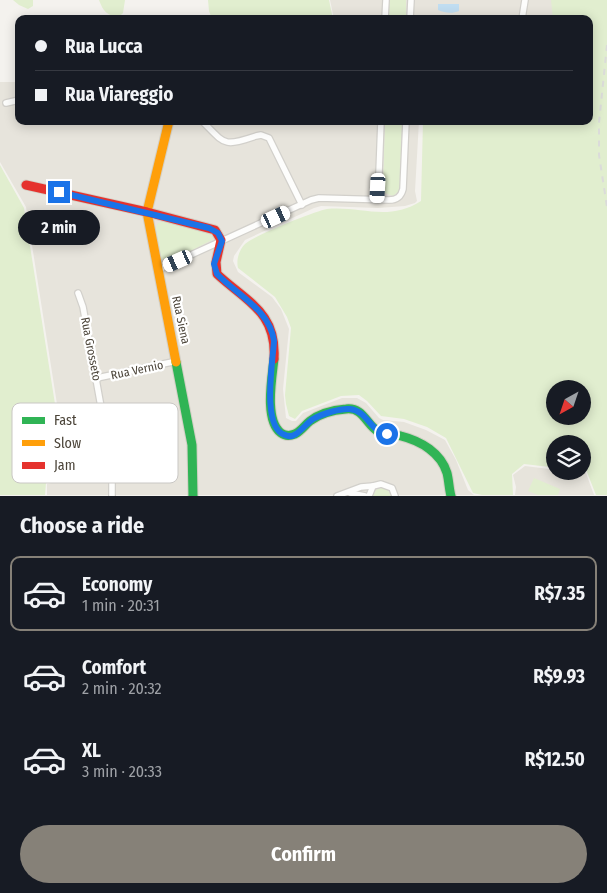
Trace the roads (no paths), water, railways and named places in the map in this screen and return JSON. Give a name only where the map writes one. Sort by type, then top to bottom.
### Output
[{"type":"street","points":[[385,15],[386,0]]},
{"type":"street","points":[[410,0],[410,15]]},
{"type":"street","points":[[523,15],[525,0]]},
{"type":"street","points":[[6,103],[15,101]]},
{"type":"street","name":"Rua Siena","points":[[168,125],[147,212],[192,446],[193,496]]},
{"type":"street","points":[[206,125],[221,140],[229,143],[256,136],[269,138],[302,204]]},
{"type":"street","points":[[378,199],[381,125]]},
{"type":"street","points":[[158,270],[319,198],[394,200],[402,193],[406,125]]},
{"type":"street","points":[[26,185],[147,212],[209,228],[218,233],[222,241],[214,264],[217,274],[262,313],[273,335],[270,402],[274,423],[279,433],[288,436],[295,435],[315,418],[341,410],[350,409],[358,411],[366,416],[379,432],[410,438],[433,453],[447,473],[451,496]]},
{"type":"street","name":"Rua Grosseto","points":[[78,293],[83,307],[101,403]]},
{"type":"street","name":"Rua Vernio","points":[[97,378],[177,362]]},
{"type":"street","name":"Rua Grosseto","points":[[112,483],[112,496]]},
{"type":"street","points":[[337,496],[361,487],[381,484],[392,488],[395,496]]},
{"type":"street","points":[[369,496],[373,486]]},
{"type":"street","points":[[348,492],[365,496]]},
{"type":"water","points":[[438,4],[459,4],[459,11],[451,13],[438,10]]},
{"type":"railway","points":[[607,45],[599,123],[599,155],[607,207]]}]
